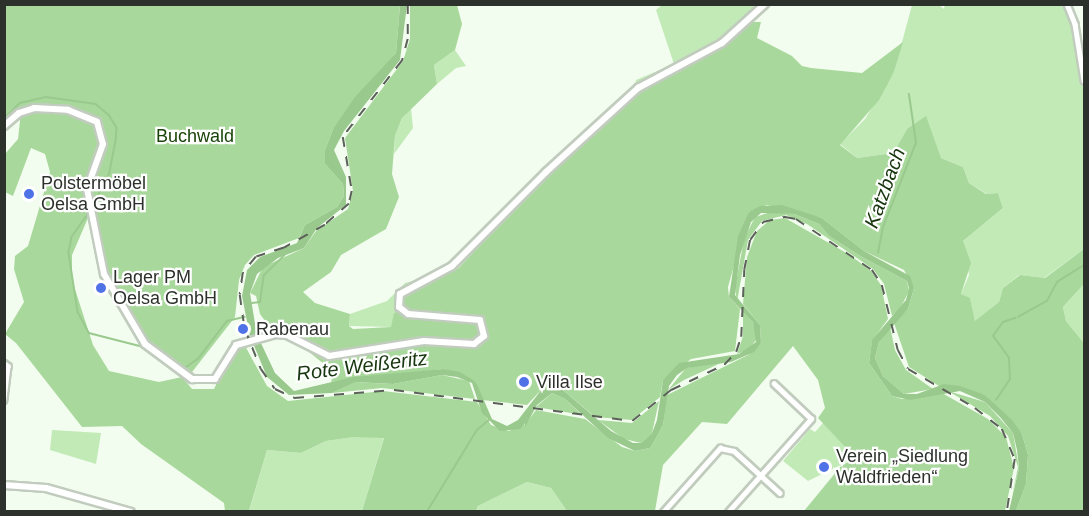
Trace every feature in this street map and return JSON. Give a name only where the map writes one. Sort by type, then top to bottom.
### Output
[{"type":"street","points":[[4,126],[19,113],[34,108],[68,110],[97,122],[103,144],[87,189],[88,207],[112,292],[145,344],[177,370],[196,381],[215,379],[234,346],[276,334],[287,335],[329,356],[424,341],[478,343],[486,331],[480,320],[408,314],[399,307],[400,294],[452,266],[546,172],[643,84],[708,51],[748,22],[765,4]]},
{"type":"street","points":[[1067,4],[1075,24],[1084,80]]},
{"type":"street","points":[[4,363],[8,366],[4,400]]},
{"type":"street","points":[[730,511],[811,419],[774,384]]},
{"type":"street","points":[[663,512],[720,448],[734,451],[780,493]]},
{"type":"street","points":[[4,485],[32,485],[131,512]]},
{"type":"shaded area","points":[[945,4],[1071,5],[1078,22],[1084,63],[1084,249],[1044,278],[1019,275],[1003,288],[999,302],[975,322],[970,299],[961,294],[969,275],[963,241],[1003,208],[998,193],[987,194],[969,183],[963,167],[941,158],[907,129],[893,153],[857,158],[840,144],[865,119],[894,72],[912,5],[939,5],[944,9]]},
{"type":"shaded area","points":[[400,5],[407,5],[400,60],[344,131],[334,150],[346,177],[346,205],[317,228],[304,248],[278,258],[257,274],[250,293],[257,336],[250,337],[242,296],[247,270],[260,257],[297,243],[305,225],[337,207],[344,196],[343,184],[325,164],[325,150],[333,129],[355,97],[396,53]]},
{"type":"shaded area","points":[[662,5],[770,5],[726,45],[647,85],[520,202],[459,268],[405,295],[403,310],[391,327],[349,326],[350,314],[387,301],[405,283],[431,276],[457,258],[532,180],[635,87],[636,80],[674,64],[656,10]]},
{"type":"shaded area","points":[[455,50],[466,66],[456,68],[437,84],[434,65]]},
{"type":"shaded area","points":[[411,108],[413,128],[394,154],[395,136],[402,118]]},
{"type":"shaded area","points":[[782,205],[822,218],[864,251],[910,276],[914,288],[908,309],[879,342],[875,358],[883,376],[904,394],[917,394],[944,384],[960,386],[985,395],[1012,420],[1022,434],[1028,455],[1026,484],[1016,511],[1009,511],[1019,468],[1017,450],[1013,433],[1000,417],[985,402],[960,391],[910,400],[892,396],[869,363],[872,340],[906,300],[909,288],[907,281],[829,236],[819,224],[794,214],[761,213],[751,222],[740,255],[735,295],[760,325],[761,343],[754,352],[731,362],[687,368],[677,375],[669,386],[663,425],[650,448],[635,451],[608,438],[565,399],[552,393],[537,405],[525,427],[525,423],[520,429],[500,431],[482,413],[472,383],[457,377],[442,375],[393,384],[355,382],[332,393],[289,395],[267,377],[253,343],[260,341],[275,373],[294,391],[353,377],[443,369],[460,372],[476,382],[492,419],[507,426],[518,420],[542,389],[557,385],[611,431],[633,443],[641,443],[652,433],[657,420],[663,380],[679,363],[739,354],[756,342],[753,322],[729,297],[738,236],[749,212],[760,206]]},
{"type":"shaded area","points":[[1084,284],[1084,343],[1066,321],[1063,307]]},
{"type":"shaded area","points":[[823,423],[855,458],[808,481],[783,461],[810,429],[815,432]]},
{"type":"shaded area","points":[[52,430],[101,433],[96,464],[50,450]]},
{"type":"shaded area","points":[[353,437],[384,437],[362,511],[249,512],[267,450],[301,453],[326,441]]},
{"type":"shaded area","points":[[527,482],[551,488],[567,511],[476,512],[478,506]]},
{"type":"green space","name":"Buchwald","points":[[5,5],[400,5],[396,53],[333,129],[325,150],[325,164],[343,184],[344,196],[337,207],[305,225],[299,238],[254,255],[245,265],[239,280],[235,317],[192,372],[188,374],[145,340],[106,273],[93,216],[88,218],[72,255],[72,280],[93,345],[109,371],[159,382],[182,377],[192,389],[214,389],[232,352],[244,344],[267,386],[288,401],[383,391],[477,402],[491,425],[509,431],[525,423],[524,426],[536,410],[585,419],[622,447],[635,451],[650,448],[663,425],[667,395],[748,355],[761,343],[760,325],[743,304],[747,257],[757,231],[770,220],[785,218],[850,255],[871,271],[881,285],[888,319],[872,341],[869,363],[892,396],[902,399],[942,393],[988,419],[1006,437],[1014,468],[1005,511],[804,511],[841,466],[855,458],[818,418],[825,408],[818,380],[793,346],[727,424],[702,422],[663,465],[655,511],[567,511],[551,488],[527,482],[478,506],[476,511],[362,511],[384,438],[354,437],[326,441],[301,453],[267,450],[249,511],[225,511],[224,503],[141,444],[122,426],[82,427],[16,343],[5,334],[24,302],[14,269],[15,256],[28,246],[50,172],[45,154],[31,148],[13,196],[5,192],[5,154],[18,139],[20,121],[19,113],[12,109],[5,116]]},
{"type":"green space","points":[[410,5],[457,5],[462,24],[455,50],[434,65],[437,84],[402,118],[395,136],[392,174],[399,197],[386,229],[341,255],[331,272],[303,292],[315,303],[350,314],[349,326],[353,329],[391,327],[394,313],[403,310],[401,303],[405,295],[459,268],[520,202],[648,85],[726,45],[751,22],[761,22],[757,38],[792,56],[802,66],[811,68],[862,73],[903,42],[894,72],[879,100],[840,145],[857,158],[893,153],[907,129],[926,116],[941,158],[963,167],[969,183],[986,194],[998,193],[1003,208],[963,241],[971,263],[961,294],[970,298],[975,321],[999,302],[1003,288],[1020,275],[1045,278],[1084,249],[1084,284],[1063,307],[1066,321],[1084,343],[1084,511],[1016,511],[1026,484],[1028,455],[1022,434],[985,395],[939,386],[909,367],[894,323],[908,309],[914,288],[904,270],[864,251],[822,218],[767,205],[749,212],[728,287],[729,297],[740,309],[735,351],[691,359],[663,380],[660,397],[632,420],[595,417],[557,385],[542,389],[527,405],[482,400],[476,382],[443,369],[331,382],[334,372],[284,332],[273,332],[260,314],[256,296],[250,293],[263,267],[304,248],[316,231],[348,209],[353,191],[345,138],[403,61],[410,39]]},
{"type":"green space","points":[[771,212],[794,214],[819,224],[829,236],[907,281],[909,291],[900,309],[892,316],[884,284],[873,269],[807,224],[786,215],[762,221],[748,240],[737,302],[735,288],[744,239],[755,217]]},
{"type":"green space","points":[[743,310],[753,322],[757,339],[748,350],[737,354],[743,336]]},
{"type":"green space","points":[[890,327],[895,350],[906,370],[933,389],[904,394],[883,376],[875,358],[879,342]]},
{"type":"green space","points":[[725,361],[684,380],[668,390],[686,368]]},
{"type":"green space","points":[[442,375],[469,381],[475,399],[382,388],[332,393],[354,382],[393,384]]},
{"type":"green space","points":[[948,391],[985,402],[1013,433],[1019,468],[1012,496],[1018,467],[1008,436],[990,416]]},
{"type":"green space","points":[[552,393],[565,399],[582,415],[536,407]]},
{"type":"green space","points":[[659,401],[652,433],[641,443],[624,439],[598,420],[632,423]]},
{"type":"waterway","name":"Katzbach","points":[[878,253],[883,227],[916,143],[909,95]]},
{"type":"waterway","points":[[4,118],[20,103],[46,97],[96,104],[109,115],[117,128],[116,141],[110,173],[93,206]]},
{"type":"waterway","points":[[89,213],[72,237],[69,253],[78,312],[89,333],[144,347]]},
{"type":"waterway","points":[[252,303],[260,302],[264,275],[284,256]]},
{"type":"waterway","points":[[1018,317],[1047,301],[1057,282],[1084,265]]},
{"type":"waterway","points":[[183,369],[198,359],[227,321],[245,317]]},
{"type":"waterway","points":[[996,400],[1010,379],[1009,358],[993,336],[1003,322],[1015,318]]},
{"type":"waterway","points":[[165,362],[175,370]]},
{"type":"waterway","points":[[428,510],[477,430],[489,420]]},
{"type":"railway","points":[[408,4],[408,39],[402,61],[343,137],[352,191],[349,204],[325,225],[284,248],[256,257],[243,273],[240,295],[245,329],[261,369],[275,389],[294,398],[394,390],[632,421],[671,390],[724,365],[736,352],[741,337],[744,270],[750,240],[763,222],[785,217],[796,219],[872,270],[882,285],[898,350],[908,369],[975,408],[1002,429],[1015,459],[1007,512]]},
{"type":"place","name":"Polstermöbel Oelsa GmbH","points":[[29,194]]},
{"type":"place","name":"Lager PM Oelsa GmbH","points":[[101,288]]},
{"type":"place","name":"Rabenau","points":[[243,329]]},
{"type":"place","name":"Villa Ilse","points":[[524,382]]},
{"type":"place","name":"Verein „Siedlung Waldfrieden“","points":[[824,467]]},
{"type":"water label","name":"Rote Weißeritz","points":[[362,366]]}]
